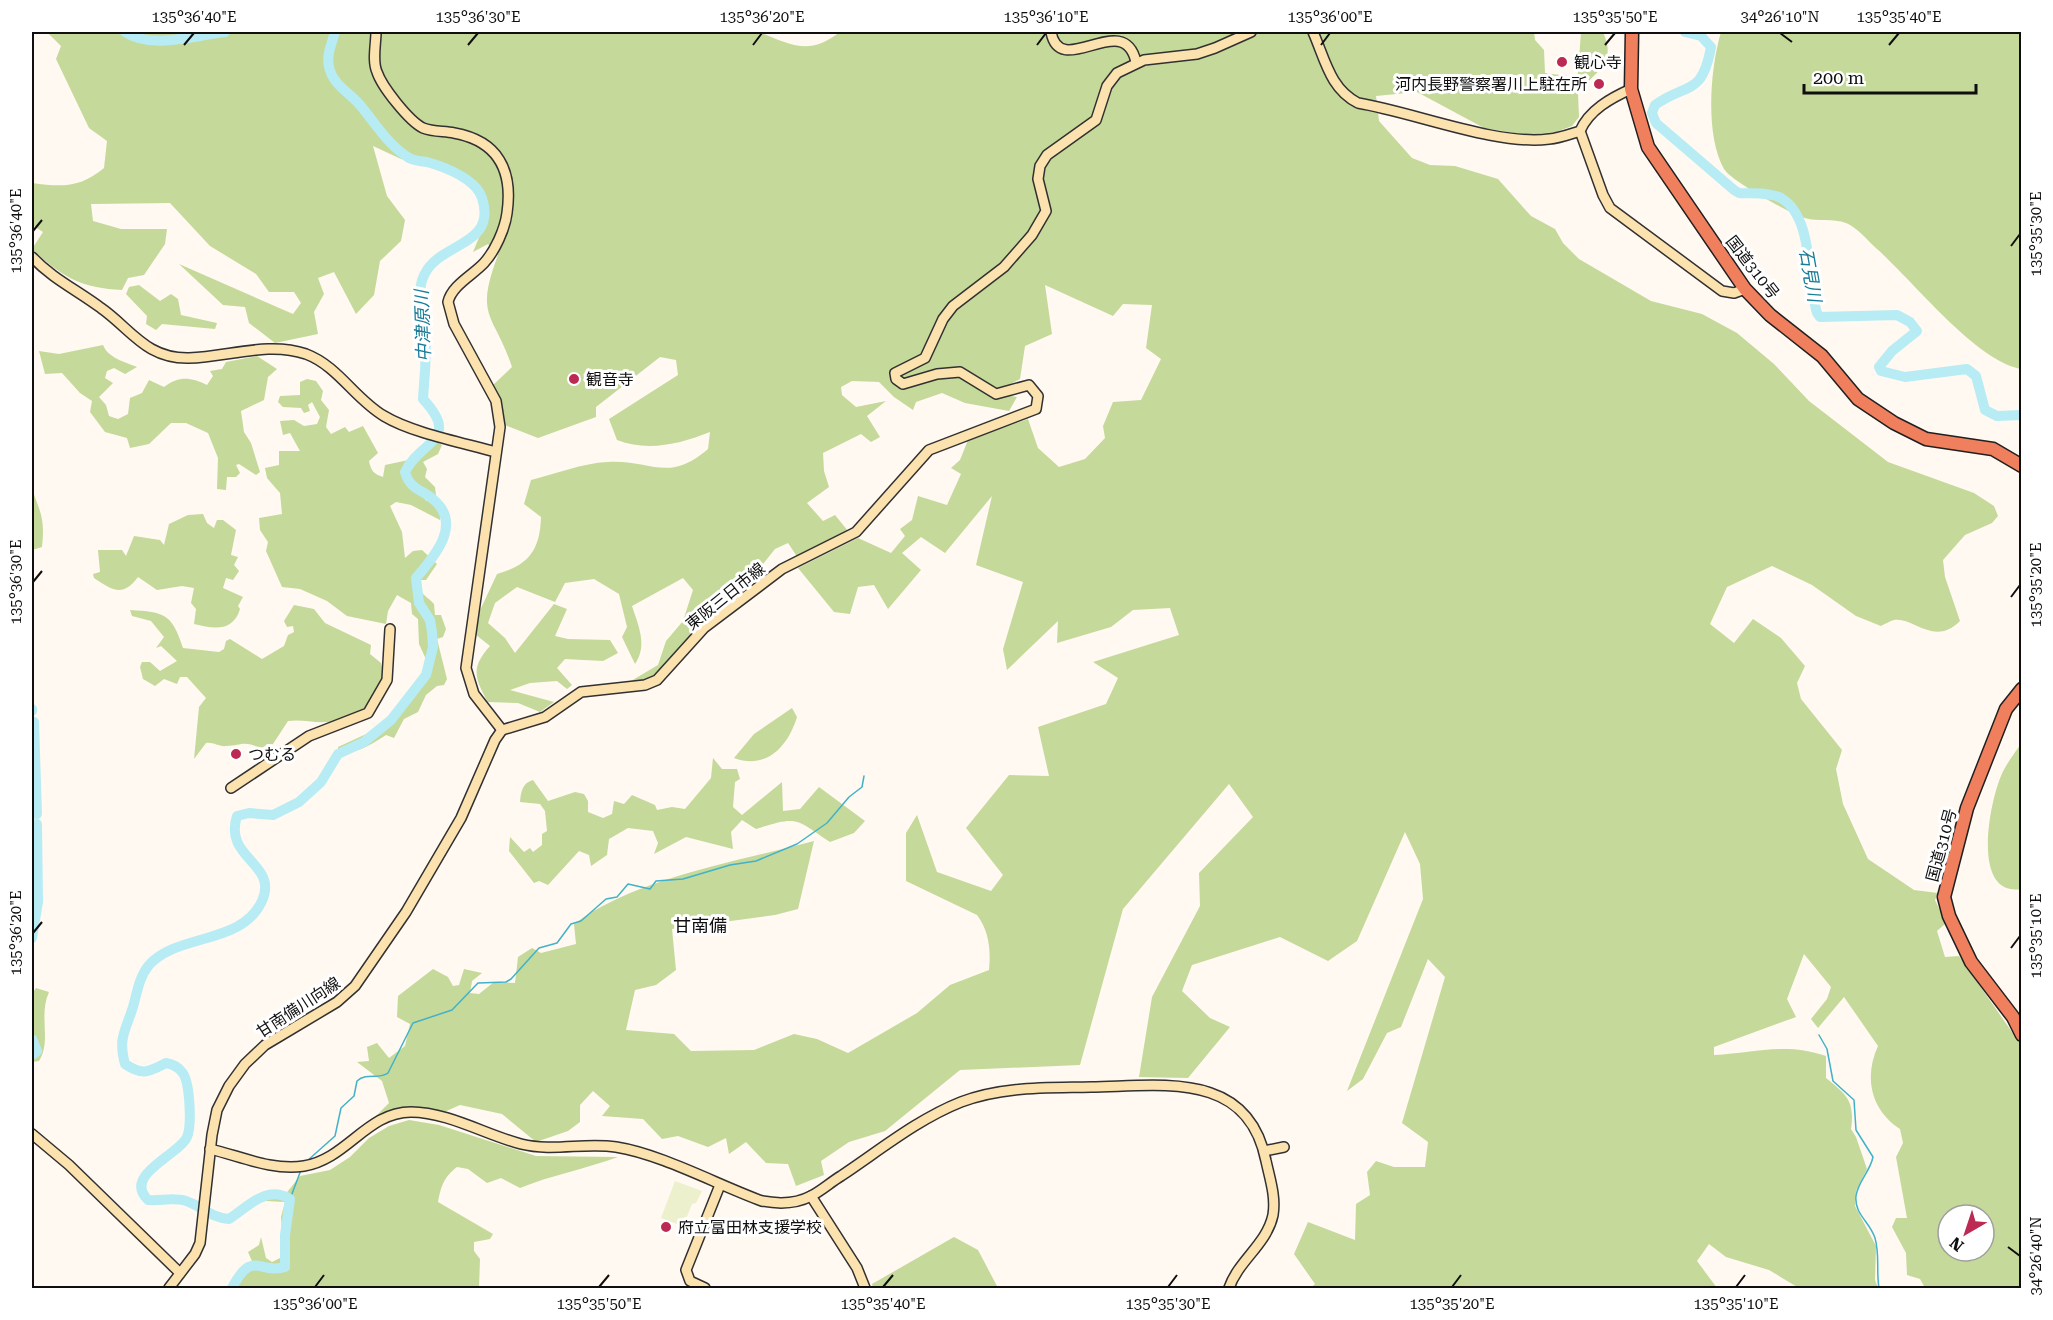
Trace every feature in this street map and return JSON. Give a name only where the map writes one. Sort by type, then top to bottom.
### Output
[{"type":"highway","name":"国道310号","points":[[1632,32],[1631,89],[1648,147],[1745,289],[1770,315],[1822,356],[1858,399],[1893,423],[1926,439],[1993,449],[2022,466]]},
{"type":"highway","name":"国道310号","points":[[2022,689],[2006,709],[1967,808],[1944,897],[1948,916],[1971,962],[2013,1017],[2022,1035]]},
{"type":"main road","points":[[376,32],[377,72],[410,118],[428,130],[455,134],[478,141],[501,159],[505,167],[507,212],[496,244],[483,264],[456,287],[448,302],[454,324],[496,401],[500,427],[466,668],[474,694],[502,730]]},
{"type":"main road","points":[[1050,32],[1057,45],[1068,51],[1076,51],[1105,40],[1120,42],[1132,50],[1136,62]]},
{"type":"main road","name":"東阪三日市線","points":[[502,730],[545,717],[581,692],[598,688],[645,685],[657,680],[704,628],[782,568],[856,532],[929,450],[1036,409],[1038,396],[1029,385],[996,394],[960,372],[937,374],[903,384],[896,379],[895,373],[925,358],[953,306],[1004,267],[1032,235],[1047,211],[1038,179],[1042,162],[1096,120],[1111,80],[1123,69],[1136,62],[1197,54],[1251,32]]},
{"type":"main road","points":[[1313,32],[1338,88],[1358,103],[1498,136],[1527,140],[1549,139],[1580,131],[1593,113],[1616,95],[1631,89]]},
{"type":"main road","points":[[1580,131],[1603,195],[1615,213],[1661,243],[1722,291],[1734,294],[1745,289]]},
{"type":"main road","points":[[32,257],[57,281],[101,307],[133,337],[164,355],[189,358],[264,349],[297,352],[322,362],[383,416],[496,452]]},
{"type":"main road","points":[[231,788],[309,736],[368,713],[387,680],[390,629]]},
{"type":"main road","name":"甘南備川向線","points":[[169,1288],[198,1250],[204,1217],[210,1149],[218,1110],[228,1086],[245,1064],[265,1045],[337,1002],[359,980],[406,912],[461,819],[495,740],[502,730]]},
{"type":"main road","points":[[210,1149],[270,1164],[294,1167],[313,1164],[340,1152],[382,1119],[412,1112],[430,1114],[532,1146],[617,1147],[770,1202],[785,1203],[811,1196],[939,1112],[987,1094],[1021,1088],[1178,1086],[1203,1089],[1228,1100],[1244,1114],[1256,1131],[1264,1150],[1274,1198],[1272,1218],[1264,1238],[1238,1270],[1229,1288]]},
{"type":"main road","points":[[32,1134],[69,1165],[180,1273]]},
{"type":"main road","points":[[1264,1150],[1284,1147]]},
{"type":"main road","points":[[705,1288],[690,1281],[686,1270],[720,1185]]},
{"type":"main road","points":[[811,1196],[857,1268],[865,1288]]},
{"type":"green space","points":[[47,32],[759,32],[791,44],[809,46],[819,44],[840,32],[1534,32],[1535,40],[1544,50],[1545,73],[1575,77],[1578,73],[1581,32],[1603,32],[1608,51],[1606,59],[1603,66],[1578,93],[1579,117],[1572,126],[1556,132],[1526,135],[1484,128],[1417,92],[1376,96],[1379,121],[1412,158],[1430,165],[1455,166],[1498,179],[1531,216],[1555,229],[1563,243],[1579,259],[1651,301],[1702,314],[1737,333],[1774,364],[1809,401],[1888,462],[1974,493],[1994,506],[1998,516],[1992,523],[1965,535],[1943,560],[1945,577],[1960,621],[1951,628],[1933,631],[1902,620],[1894,620],[1881,626],[1856,616],[1812,585],[1772,566],[1727,587],[1710,624],[1734,643],[1753,619],[1781,638],[1805,666],[1797,683],[1801,699],[1842,750],[1836,769],[1843,804],[1868,859],[1914,890],[1938,893],[1935,900],[1946,923],[1937,931],[1945,957],[1959,956],[2021,1045],[2021,1288],[1925,1288],[1920,1279],[1907,1275],[1906,1253],[1892,1227],[1896,1218],[1907,1218],[1896,1157],[1903,1143],[1900,1129],[1882,1112],[1873,1092],[1871,1069],[1878,1046],[1844,997],[1818,1028],[1811,1019],[1827,999],[1831,987],[1804,954],[1787,999],[1796,1017],[1714,1047],[1714,1055],[1783,1049],[1826,1056],[1826,1078],[1848,1099],[1852,1112],[1851,1129],[1867,1169],[1856,1191],[1855,1206],[1876,1246],[1875,1280],[1878,1288],[1799,1288],[1769,1270],[1726,1257],[1709,1244],[1697,1261],[1717,1288],[1311,1288],[1315,1284],[1294,1254],[1308,1222],[1355,1240],[1356,1204],[1370,1195],[1367,1172],[1376,1161],[1394,1167],[1425,1167],[1428,1142],[1402,1123],[1445,977],[1428,959],[1401,1027],[1387,1033],[1363,1079],[1347,1091],[1423,899],[1420,864],[1405,832],[1357,941],[1328,961],[1280,937],[1192,965],[1182,991],[1210,1018],[1230,1027],[1188,1078],[1139,1077],[1152,997],[1200,906],[1199,873],[1253,817],[1229,784],[1123,909],[1080,1065],[960,1070],[885,1131],[849,1142],[821,1161],[824,1175],[796,1186],[788,1164],[766,1163],[746,1142],[729,1154],[726,1138],[708,1147],[678,1136],[662,1139],[643,1119],[602,1116],[610,1106],[593,1091],[580,1105],[580,1122],[568,1131],[536,1142],[502,1114],[460,1105],[442,1113],[423,1108],[406,1109],[371,1121],[389,1103],[382,1081],[357,1062],[369,1061],[367,1047],[377,1043],[389,1058],[405,1046],[410,1024],[397,1017],[398,996],[433,969],[448,977],[453,986],[459,985],[464,969],[482,973],[472,981],[470,993],[479,994],[494,982],[515,983],[518,957],[532,948],[541,953],[576,944],[574,924],[628,894],[689,873],[814,841],[798,909],[775,915],[672,929],[676,970],[656,985],[635,990],[626,1030],[674,1034],[691,1051],[754,1050],[794,1034],[817,1039],[848,1053],[917,1013],[950,985],[989,970],[988,941],[977,915],[906,881],[906,833],[917,815],[937,872],[991,891],[1003,875],[966,828],[1009,775],[1049,776],[1038,727],[1106,704],[1118,678],[1093,662],[1179,635],[1170,608],[1133,610],[1111,627],[1057,643],[1058,621],[1007,670],[1003,649],[1023,582],[976,565],[992,496],[945,553],[921,537],[902,553],[921,570],[888,609],[874,585],[858,587],[850,614],[834,612],[798,568],[858,538],[891,553],[905,536],[900,529],[912,520],[918,496],[947,505],[961,474],[951,468],[960,460],[968,440],[1028,419],[1038,448],[1059,467],[1085,459],[1105,438],[1103,426],[1113,402],[1141,400],[1161,359],[1146,348],[1152,305],[1123,304],[1113,316],[1045,285],[1052,334],[1025,346],[1020,379],[994,393],[1017,397],[1009,411],[965,403],[942,393],[916,402],[913,410],[894,397],[879,382],[852,381],[841,387],[842,395],[856,407],[886,401],[867,416],[880,437],[871,442],[861,434],[823,453],[824,471],[829,487],[807,503],[823,521],[835,515],[848,531],[798,558],[788,543],[775,549],[731,604],[660,675],[645,681],[631,681],[658,665],[666,641],[683,621],[693,590],[683,578],[632,606],[641,642],[641,650],[635,664],[622,637],[627,627],[619,594],[594,579],[565,583],[555,602],[517,587],[495,603],[488,623],[505,638],[515,653],[554,604],[567,609],[555,636],[568,639],[610,640],[618,653],[603,661],[565,659],[557,668],[572,685],[567,689],[557,681],[530,683],[510,690],[554,702],[540,712],[518,703],[488,702],[480,687],[477,667],[490,646],[475,634],[475,621],[497,574],[525,561],[535,547],[541,517],[524,504],[531,480],[607,462],[670,468],[694,459],[708,449],[710,432],[664,445],[629,444],[617,440],[609,419],[678,375],[676,360],[660,357],[596,407],[596,417],[538,438],[502,424],[493,385],[512,367],[489,314],[487,304],[491,276],[498,255],[488,244],[473,252],[488,216],[484,194],[476,181],[446,168],[401,159],[373,146],[387,196],[405,220],[401,241],[380,261],[374,295],[356,314],[334,272],[318,278],[324,294],[314,312],[318,334],[275,343],[249,323],[245,307],[223,305],[179,264],[293,314],[301,303],[294,292],[269,292],[256,274],[210,246],[170,203],[91,204],[93,221],[121,229],[167,229],[165,244],[144,275],[128,278],[122,290],[83,284],[63,274],[32,249],[43,232],[32,225],[32,183],[62,185],[79,183],[104,168],[107,141],[89,128],[56,59],[61,46]]},
{"type":"green space","points":[[1721,32],[2021,32],[2021,369],[2003,363],[1965,336],[1854,228],[1846,223],[1810,219],[1798,215],[1749,189],[1724,169],[1714,138],[1711,102],[1714,64]]},
{"type":"green space","points":[[139,285],[160,301],[171,294],[178,299],[181,315],[217,323],[215,329],[162,324],[156,330],[146,324],[147,316],[126,294],[129,287]]},
{"type":"green space","points":[[103,345],[113,356],[137,367],[125,374],[114,368],[107,371],[105,378],[113,383],[99,397],[106,405],[109,416],[118,419],[128,414],[130,398],[142,393],[149,380],[164,387],[180,379],[195,380],[207,385],[213,376],[210,371],[222,369],[226,362],[257,356],[277,369],[268,377],[264,400],[241,411],[244,432],[251,443],[260,472],[256,475],[239,464],[236,465],[240,473],[236,477],[227,477],[226,490],[217,489],[218,458],[208,433],[186,423],[171,423],[149,444],[130,448],[127,438],[105,432],[90,412],[92,401],[80,393],[62,373],[45,374],[39,351],[59,354]]},
{"type":"green space","points":[[307,379],[316,381],[323,391],[321,400],[329,410],[326,427],[331,434],[345,427],[349,432],[363,426],[378,453],[369,461],[373,472],[377,475],[383,477],[385,465],[418,458],[437,442],[442,445],[438,454],[423,462],[427,469],[425,477],[435,487],[436,495],[427,493],[425,500],[435,504],[441,510],[440,520],[411,505],[396,502],[390,506],[402,532],[405,558],[413,551],[422,550],[437,564],[426,580],[420,580],[419,588],[422,594],[434,604],[435,615],[441,615],[446,629],[443,637],[437,639],[447,679],[444,685],[437,686],[426,695],[418,712],[404,719],[394,738],[386,735],[351,752],[338,751],[338,747],[377,729],[410,692],[424,684],[430,668],[419,644],[418,619],[412,614],[411,603],[397,595],[388,611],[386,624],[347,616],[327,601],[300,589],[282,587],[266,551],[268,542],[260,530],[259,518],[282,514],[280,493],[267,478],[265,468],[279,465],[279,451],[300,451],[290,433],[283,435],[280,421],[294,420],[304,426],[317,424],[320,417],[312,402],[308,405],[310,411],[304,413],[301,408],[283,407],[278,402],[280,396],[300,395],[300,382]]},
{"type":"green space","points":[[32,489],[40,511],[43,530],[42,547],[32,550]]},
{"type":"green space","points":[[203,514],[207,523],[214,528],[217,520],[223,520],[236,530],[231,555],[238,557],[234,565],[239,571],[233,580],[226,578],[223,588],[243,597],[238,606],[240,609],[237,616],[228,625],[215,628],[194,624],[196,609],[191,603],[194,588],[182,586],[157,590],[138,577],[127,587],[118,590],[94,578],[93,574],[100,572],[98,550],[122,550],[126,556],[134,536],[160,540],[164,545],[169,524],[188,515]]},
{"type":"green space","points":[[294,605],[314,609],[325,623],[371,645],[370,654],[381,663],[385,680],[368,704],[347,719],[326,722],[288,721],[273,744],[260,748],[246,744],[223,746],[206,743],[194,759],[199,707],[206,698],[187,677],[180,677],[177,684],[164,679],[155,686],[143,679],[140,667],[142,662],[150,662],[160,671],[177,661],[161,646],[156,648],[164,637],[151,621],[132,616],[130,610],[152,612],[166,617],[175,628],[183,648],[219,652],[224,649],[226,641],[230,639],[262,659],[284,646],[288,635],[294,632],[293,626],[287,627],[284,621]]},
{"type":"green space","points":[[792,708],[797,717],[793,728],[782,746],[774,753],[756,761],[734,758],[754,734]]},
{"type":"green space","points":[[32,717],[37,902],[32,926]]},
{"type":"green space","points":[[2021,744],[2022,889],[2006,888],[1995,879],[1990,864],[1988,845],[1992,805],[1997,788],[2005,767]]},
{"type":"green space","points":[[713,758],[722,769],[737,769],[740,779],[735,782],[733,807],[742,815],[782,782],[783,811],[800,809],[819,787],[865,821],[854,833],[830,842],[810,828],[796,822],[780,822],[756,829],[742,820],[731,832],[733,849],[686,837],[654,854],[658,843],[653,831],[628,828],[609,839],[607,855],[591,866],[589,855],[579,851],[548,885],[539,881],[534,883],[509,851],[510,837],[524,852],[530,848],[533,852],[542,845],[542,834],[547,831],[545,811],[540,804],[520,802],[523,788],[529,781],[533,780],[548,801],[575,792],[584,794],[588,801],[588,812],[603,818],[612,814],[614,801],[624,804],[632,795],[655,805],[657,810],[672,807],[685,809],[711,778]]},
{"type":"green space","points":[[36,988],[49,992],[45,1010],[43,1053],[39,1061],[32,1062],[32,994]]},
{"type":"green space","points":[[409,1120],[439,1125],[536,1156],[618,1157],[520,1188],[501,1178],[487,1183],[468,1169],[457,1167],[449,1174],[440,1191],[438,1202],[493,1234],[490,1239],[474,1242],[474,1251],[480,1259],[479,1288],[230,1288],[239,1276],[255,1268],[248,1252],[259,1245],[261,1237],[266,1258],[272,1262],[284,1256],[281,1217],[285,1202],[266,1201],[256,1204],[257,1201],[284,1196],[300,1176],[330,1170],[350,1157],[369,1138],[389,1126]]},
{"type":"green space","points":[[675,1181],[702,1191],[696,1203],[692,1204],[684,1224],[680,1225],[661,1218]]},
{"type":"green space","points":[[954,1237],[978,1250],[998,1288],[873,1288],[872,1284]]},
{"type":"waterway","name":"中津原川","points":[[125,32],[136,37],[160,41],[225,32]]},
{"type":"waterway","name":"中津原川","points":[[232,1288],[239,1276],[251,1266],[276,1269],[285,1267],[285,1235],[290,1199],[273,1194],[265,1196],[229,1219],[181,1200],[148,1200],[142,1191],[142,1182],[147,1174],[187,1137],[189,1131],[187,1084],[180,1070],[173,1065],[166,1063],[141,1071],[125,1064],[122,1048],[123,1035],[141,980],[149,965],[161,955],[176,948],[240,925],[253,915],[262,901],[265,888],[263,878],[237,842],[235,830],[237,816],[249,813],[273,815],[299,802],[321,782],[338,754],[364,742],[391,720],[426,675],[433,647],[432,632],[430,620],[419,603],[416,578],[437,551],[446,530],[446,520],[434,500],[413,486],[405,472],[412,461],[434,439],[439,424],[423,399],[426,327],[420,294],[421,286],[427,270],[435,261],[476,234],[482,225],[485,213],[482,198],[473,185],[451,171],[411,159],[401,152],[388,140],[360,105],[338,84],[328,63],[335,32]]},
{"type":"waterway","name":"石見川","points":[[1685,32],[1701,36],[1711,47],[1707,63],[1703,74],[1692,86],[1655,105],[1652,113],[1656,123],[1734,190],[1739,193],[1777,196],[1792,207],[1804,235],[1814,300],[1820,317],[1897,315],[1910,322],[1917,331],[1892,351],[1879,367],[1881,371],[1905,377],[1967,369],[1976,376],[1985,410],[1997,416],[2022,415]]},
{"type":"waterway","points":[[34,722],[37,814]]},
{"type":"waterway","points":[[307,1161],[335,1136],[341,1108],[354,1096],[357,1081],[361,1078],[388,1073],[413,1023],[452,1010],[478,983],[506,982],[511,979],[539,948],[557,943],[571,924],[581,921],[606,899],[617,897],[628,884],[650,889],[656,881],[683,879],[730,865],[756,861],[797,844],[827,823],[849,797],[862,787],[864,776]]},
{"type":"waterway","points":[[32,938],[38,902],[37,824]]},
{"type":"waterway","points":[[1819,1035],[1827,1049],[1833,1081],[1854,1100],[1856,1130],[1873,1157],[1857,1191],[1856,1202],[1857,1208],[1875,1238],[1879,1288]]},
{"type":"waterway","points":[[32,1039],[37,1051],[32,1055]]},
{"type":"waterway","points":[[290,1199],[301,1170]]},
{"type":"place","name":"観心寺","points":[[1562,62]]},
{"type":"place","name":"河内長野警察署川上駐在所","points":[[1599,84]]},
{"type":"place","name":"観音寺","points":[[574,379]]},
{"type":"place","name":"つむる","points":[[236,754]]},
{"type":"place","name":"府立富田林支援学校","points":[[666,1227]]},
{"type":"district","name":"甘南備","points":[[700,926]]}]
